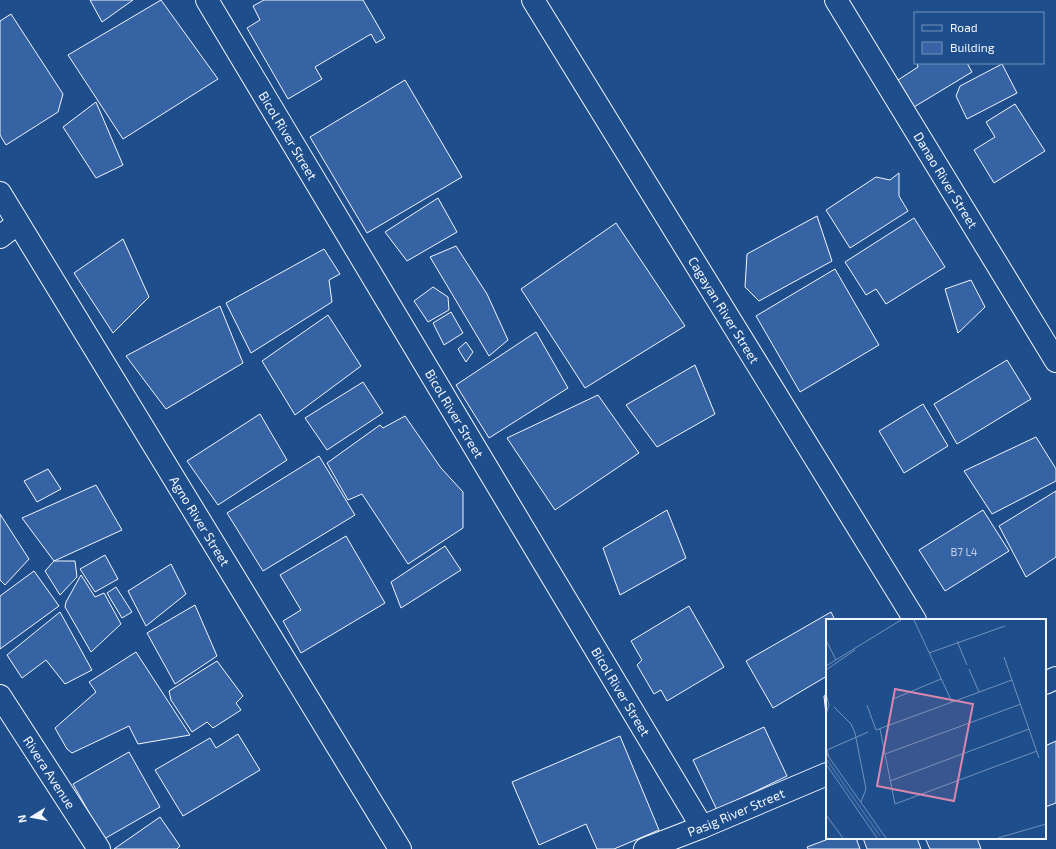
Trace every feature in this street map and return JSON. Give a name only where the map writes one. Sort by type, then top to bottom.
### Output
[{"type":"street","name":"Bicol River Street","points":[[207,0],[702,827]]},
{"type":"street","name":"Cagayan River Street","points":[[533,0],[915,619]]},
{"type":"street","name":"Danao River Street","points":[[836,0],[1056,361]]},
{"type":"street","name":"Agno River Street","points":[[0,193],[400,849]]},
{"type":"street","points":[[0,237],[18,223]]},
{"type":"street","points":[[1046,683],[1056,678]]},
{"type":"street","name":"Rivera Avenue","points":[[0,696],[99,849]]},
{"type":"street","name":"Pasig River Street","points":[[645,849],[702,827],[826,774]]},
{"type":"building","points":[[90,0],[133,0],[102,22]]},
{"type":"building","points":[[161,0],[218,79],[123,139],[68,55]]},
{"type":"building","points":[[264,0],[363,0],[385,38],[376,43],[371,34],[315,67],[322,79],[288,99],[247,28],[260,20],[253,6]]},
{"type":"building","points":[[11,14],[63,94],[58,112],[6,145],[0,135],[0,21]]},
{"type":"building","points":[[917,64],[968,64],[972,72],[914,107],[898,80],[918,67]]},
{"type":"building","points":[[1002,64],[1017,93],[967,119],[956,96],[960,86]]},
{"type":"building","points":[[405,80],[462,177],[367,233],[310,137]]},
{"type":"building","points":[[96,102],[123,165],[96,178],[63,127]]},
{"type":"building","points":[[1015,104],[1045,151],[994,183],[974,150],[995,137],[986,122]]},
{"type":"building","points":[[899,173],[899,196],[908,211],[850,248],[826,210],[876,177],[890,180]]},
{"type":"building","points":[[438,198],[457,232],[407,261],[385,232]]},
{"type":"building","points":[[817,216],[832,261],[759,301],[745,287],[747,254]]},
{"type":"building","points":[[914,218],[945,267],[886,304],[876,289],[866,295],[845,262]]},
{"type":"building","points":[[616,223],[685,326],[585,388],[521,289]]},
{"type":"building","points":[[123,239],[149,297],[113,333],[74,273]]},
{"type":"building","points":[[456,246],[487,294],[508,340],[489,356],[430,257]]},
{"type":"building","points":[[324,249],[340,274],[329,280],[332,302],[251,353],[226,303]]},
{"type":"building","points":[[835,269],[879,345],[800,392],[756,316]]},
{"type":"building","points":[[971,280],[985,307],[958,333],[945,289]]},
{"type":"building","points":[[433,287],[448,297],[449,310],[428,322],[414,301]]},
{"type":"building","points":[[220,306],[243,363],[166,409],[126,356]]},
{"type":"building","points":[[451,312],[463,333],[444,345],[433,323]]},
{"type":"building","points":[[328,315],[361,366],[295,415],[262,361]]},
{"type":"building","points":[[536,332],[568,388],[489,438],[456,385]]},
{"type":"building","points":[[466,342],[473,352],[466,362],[458,349]]},
{"type":"building","points":[[1007,360],[1031,399],[957,444],[934,404]]},
{"type":"building","points":[[695,365],[715,414],[657,447],[626,405]]},
{"type":"building","points":[[363,382],[383,413],[327,450],[305,418]]},
{"type":"building","points":[[598,395],[639,453],[555,510],[507,438]]},
{"type":"building","points":[[923,404],[948,446],[904,473],[879,431]]},
{"type":"building","points":[[260,414],[287,460],[218,505],[187,461]]},
{"type":"building","points":[[405,416],[441,468],[463,492],[463,528],[408,564],[362,494],[348,500],[327,463],[380,425],[383,428]]},
{"type":"building","points":[[1036,437],[1056,469],[1056,481],[992,514],[964,471]]},
{"type":"building","points":[[319,456],[355,515],[263,571],[227,513]]},
{"type":"building","points":[[48,469],[61,489],[37,502],[24,481]]},
{"type":"building","points":[[96,485],[122,530],[54,561],[22,518]]},
{"type":"building","points":[[1056,491],[1056,557],[1026,577],[999,526]]},
{"type":"building","points":[[667,510],[686,558],[620,595],[603,548]]},
{"type":"building","points":[[983,510],[1009,551],[945,591],[919,550]]},
{"type":"building","points":[[0,514],[29,559],[5,585],[0,580]]},
{"type":"building","points":[[346,536],[385,603],[301,653],[283,621],[301,610],[280,575]]},
{"type":"building","points":[[445,546],[461,570],[401,608],[391,582]]},
{"type":"building","points":[[105,555],[118,579],[95,592],[80,569]]},
{"type":"building","points":[[54,561],[75,561],[77,577],[60,595],[45,571]]},
{"type":"building","points":[[171,564],[186,594],[146,626],[128,591]]},
{"type":"building","points":[[34,571],[59,606],[0,649],[0,596]]},
{"type":"building","points":[[81,575],[95,597],[104,593],[121,624],[91,652],[65,607],[66,602]]},
{"type":"building","points":[[116,587],[132,612],[122,618],[107,593]]},
{"type":"building","points":[[195,605],[217,656],[175,684],[147,633]]},
{"type":"building","points":[[689,606],[724,667],[667,701],[661,690],[654,694],[637,665],[642,660],[631,641]]},
{"type":"building","points":[[60,612],[92,670],[65,684],[46,660],[22,678],[7,655]]},
{"type":"building","points":[[831,612],[834,619],[826,619],[826,677],[773,708],[746,661]]},
{"type":"building","points":[[136,652],[190,735],[138,744],[129,726],[72,753],[67,749],[55,728],[96,692],[89,682]]},
{"type":"building","points":[[217,661],[243,696],[236,703],[241,710],[213,728],[207,722],[192,732],[171,700],[169,691]]},
{"type":"building","points":[[826,695],[826,715],[824,696]]},
{"type":"building","points":[[764,727],[787,776],[717,810],[693,760]]},
{"type":"building","points":[[238,734],[260,770],[183,816],[155,770],[210,738],[216,748]]},
{"type":"building","points":[[620,736],[659,830],[614,849],[597,849],[586,824],[539,845],[512,782]]},
{"type":"building","points":[[1056,741],[1056,803],[1046,807],[1046,746]]},
{"type":"building","points":[[129,752],[160,807],[104,839],[73,784]]},
{"type":"building","points":[[160,817],[180,846],[177,849],[114,849]]},
{"type":"building","points":[[828,839],[856,839],[860,849],[808,849],[807,847]]},
{"type":"building","points":[[863,839],[917,839],[921,849],[867,849]]},
{"type":"building","points":[[925,839],[977,839],[981,849],[930,849]]}]
